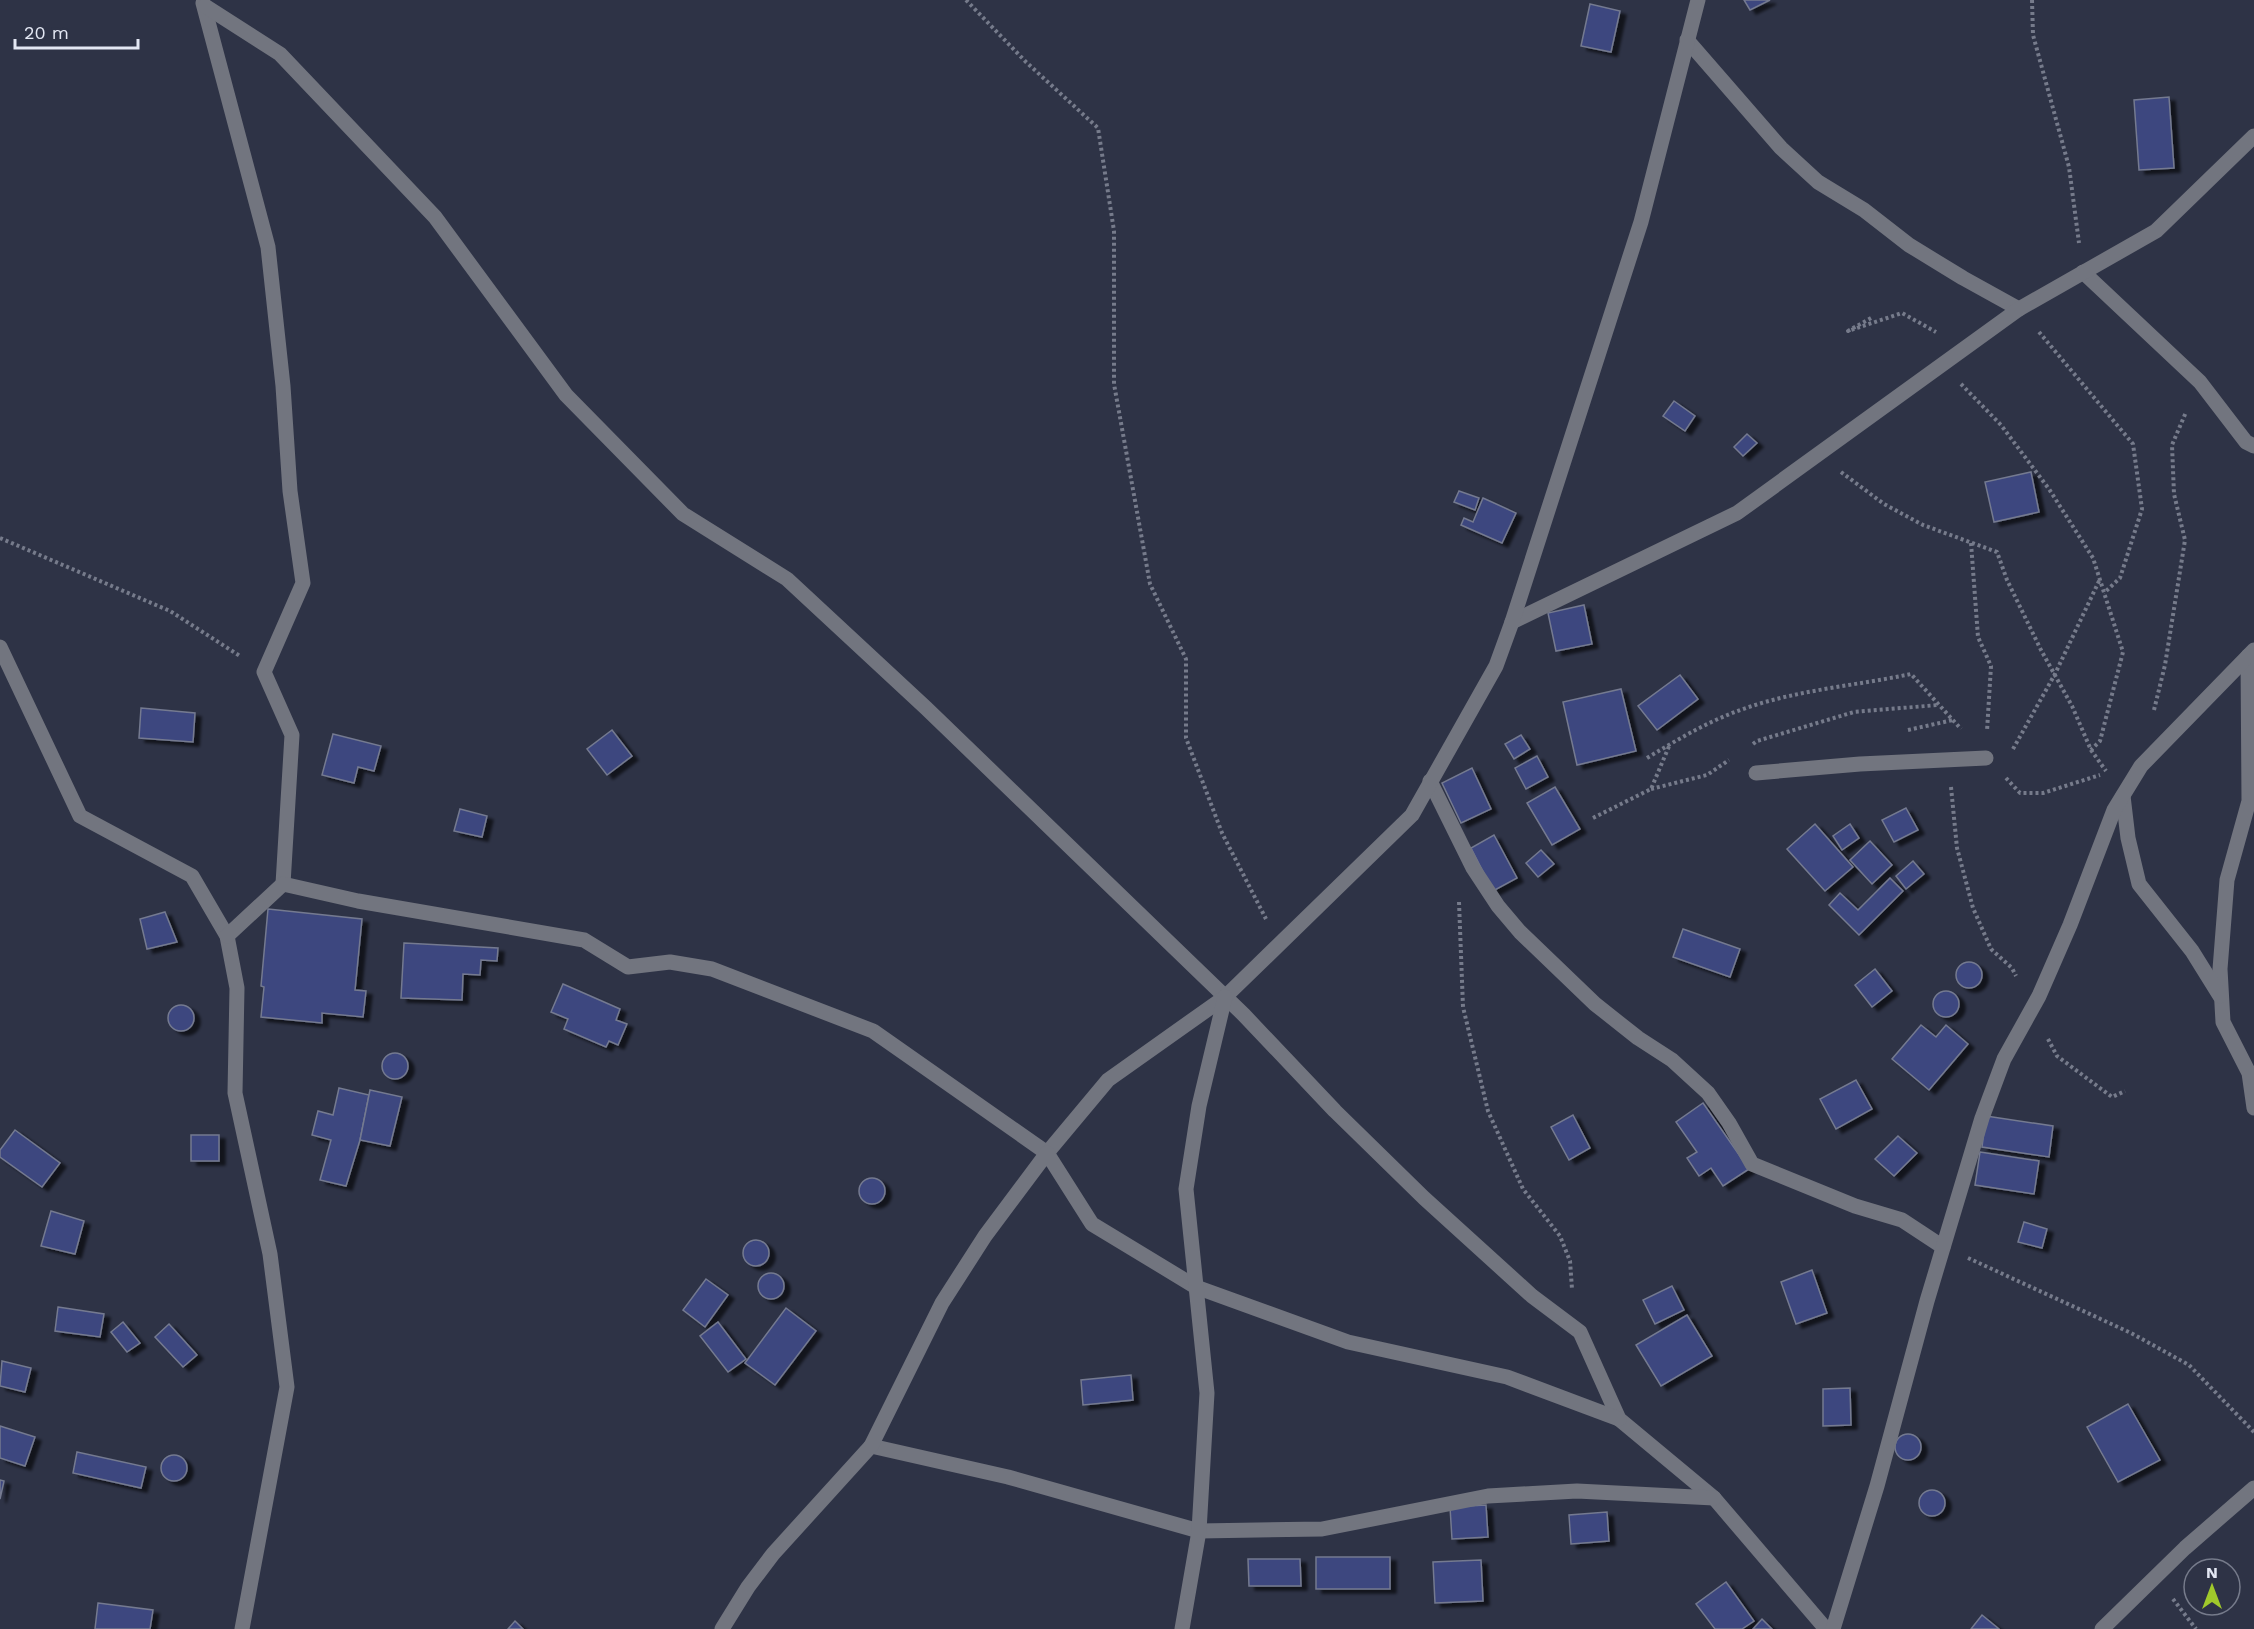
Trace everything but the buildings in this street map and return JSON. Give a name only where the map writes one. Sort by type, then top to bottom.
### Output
[{"type":"street","points":[[722,1629],[748,1587],[773,1554],[871,1446],[942,1303],[984,1236],[1047,1153],[1108,1080],[1225,997],[1412,815],[1496,666],[1512,622],[1641,222],[1698,0]]},
{"type":"street","points":[[203,3],[268,247],[283,386],[290,492],[303,583],[264,672],[292,735],[283,884],[227,936]]},
{"type":"street","points":[[203,3],[280,54],[435,217],[566,395],[683,514],[787,579],[926,708],[1225,997],[1335,1111],[1424,1198],[1532,1296],[1580,1332],[1619,1419]]},
{"type":"street","points":[[1687,40],[1781,148],[1818,182],[1864,210],[1909,244],[1945,267],[2019,309]]},
{"type":"street","points":[[1512,622],[1737,513],[2019,309],[2156,231],[2254,136]]},
{"type":"street","points":[[2083,272],[2200,382],[2246,442],[2254,446]]},
{"type":"street","points":[[0,647],[80,816],[192,876],[227,936],[237,988],[235,1093],[270,1254],[286,1387],[242,1629]]},
{"type":"street","points":[[1833,1629],[1877,1486],[1943,1247],[1982,1118],[2004,1059],[2032,1009],[2070,925],[2114,810],[2122,796],[2141,766],[2251,653]]},
{"type":"street","points":[[2251,653],[2249,801],[2228,880],[2220,969],[2223,1022],[2249,1073],[2254,1108]]},
{"type":"street","points":[[1756,772],[1986,758]]},
{"type":"street","points":[[1430,782],[1473,868],[1498,906],[1520,932],[1595,1004],[1638,1038],[1672,1060],[1708,1093],[1729,1123],[1752,1164],[1855,1206],[1902,1220],[1943,1247]]},
{"type":"street","points":[[2122,796],[2128,838],[2139,884],[2192,951],[2222,999]]},
{"type":"street","points":[[283,884],[358,901],[584,940],[628,967],[670,962],[712,969],[873,1031],[1047,1153],[1092,1224],[1196,1287],[1348,1342],[1507,1377],[1619,1419],[1714,1498],[1826,1629]]},
{"type":"street","points":[[1182,1629],[1199,1531],[1207,1393],[1186,1190],[1199,1106],[1225,997]]},
{"type":"street","points":[[871,1446],[1008,1477],[1199,1531],[1322,1528],[1488,1496],[1577,1491],[1714,1498]]},
{"type":"street","points":[[2102,1629],[2185,1548],[2254,1488]]},
{"type":"path","points":[[966,0],[1026,62],[1098,128],[1114,231],[1114,384],[1150,584],[1186,659],[1186,738],[1222,833],[1278,944]]},
{"type":"path","points":[[2032,0],[2033,35],[2069,167],[2083,272]]},
{"type":"path","points":[[2019,309],[2090,390],[2133,444],[2142,509],[2121,578],[2104,593]]},
{"type":"path","points":[[1871,318],[1848,331],[1902,313],[1938,333],[1942,365],[2001,425],[2049,489],[2093,558],[2123,652],[2100,741],[2091,750]]},
{"type":"path","points":[[2141,766],[2165,665],[2186,540],[2174,494],[2172,445],[2187,408],[2211,395]]},
{"type":"path","points":[[1823,451],[1836,468],[1884,504],[1923,525],[1997,552],[2007,580],[2072,706],[2091,750],[2107,772],[2043,793],[2020,793],[1986,758],[1990,666],[1978,638],[1971,543]]},
{"type":"path","points":[[0,538],[170,611],[264,672]]},
{"type":"path","points":[[2000,772],[2055,674],[2100,579]]},
{"type":"path","points":[[1647,758],[1690,732],[1750,706],[1911,674],[1968,738]]},
{"type":"path","points":[[1593,818],[1651,789],[1670,744]]},
{"type":"path","points":[[1948,760],[1957,848],[1973,908],[1991,949],[2012,968],[2057,1056],[2112,1097],[2125,1091]]},
{"type":"path","points":[[1459,900],[1463,1007],[1488,1111],[1523,1189],[1560,1236],[1570,1261]]},
{"type":"path","points":[[1943,1247],[2131,1333],[2189,1365],[2254,1432]]},
{"type":"path","points":[[2156,1576],[2196,1629]]}]
